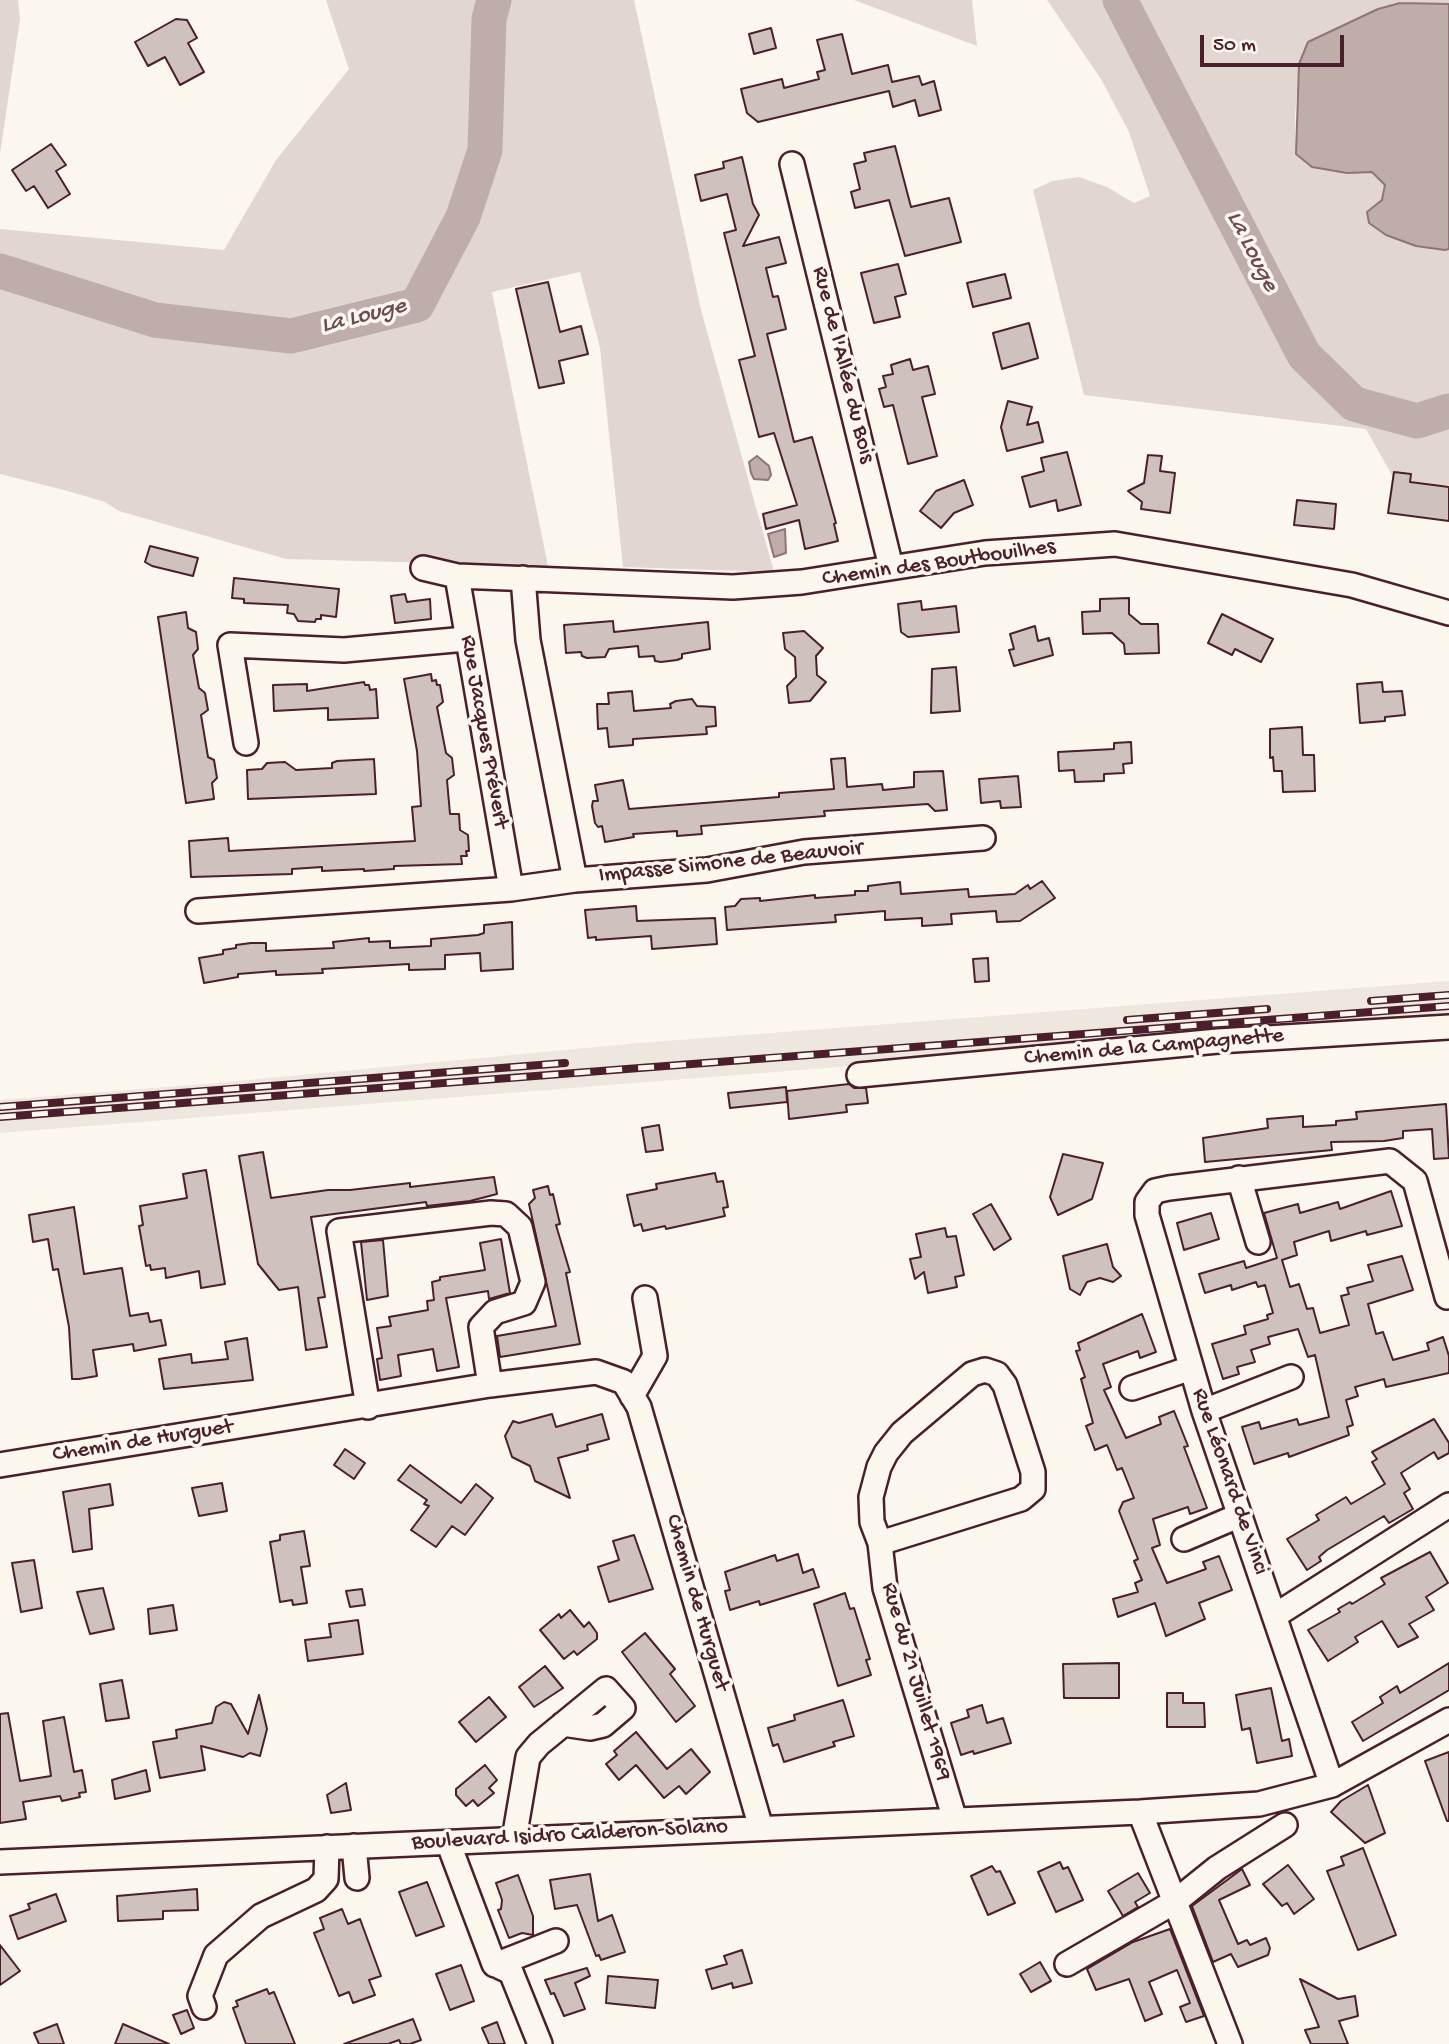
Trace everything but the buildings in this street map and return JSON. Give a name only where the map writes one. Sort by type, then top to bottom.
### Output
[{"type":"street","name":"Rue de l'Allée du Bois","points":[[792,164],[891,567]]},
{"type":"street","name":"Chemin des Boutbouilhes","points":[[423,568],[457,576],[733,587],[802,582],[985,553],[1115,544],[1352,585],[1449,613]]},
{"type":"street","name":"Rue Jacques Prévert","points":[[457,576],[511,889]]},
{"type":"street","name":"Impasse Simone de Beauvoir","points":[[523,578],[528,640],[575,880],[707,870],[794,853],[983,838]]},
{"type":"street","points":[[246,743],[230,645],[344,650],[466,639]]},
{"type":"street","points":[[198,911],[511,889],[575,880]]},
{"type":"street","name":"Chemin de la Campagnette","points":[[859,1075],[1218,1041],[1449,1027]]},
{"type":"street","points":[[1258,1242],[1239,1178],[1390,1161],[1415,1181],[1447,1297]]},
{"type":"street","name":"Rue Léonard de Vinci","points":[[1239,1178],[1155,1191],[1147,1202],[1147,1215],[1191,1368],[1238,1516],[1276,1615],[1332,1785]]},
{"type":"street","points":[[368,1407],[339,1231],[491,1213],[506,1214],[520,1227],[533,1282],[524,1303],[495,1312],[481,1328],[490,1385]]},
{"type":"street","points":[[628,1389],[656,1356],[645,1298]]},
{"type":"street","points":[[1132,1388],[1191,1368]]},
{"type":"street","name":"Rue du 21 Juillet 1969","points":[[880,1543],[1021,1499],[1033,1489],[1033,1472],[1005,1385],[998,1374],[985,1370],[972,1374],[902,1433],[886,1453],[871,1497],[872,1522],[880,1543],[885,1588],[955,1820]]},
{"type":"street","name":"Chemin de Hurguet","points":[[0,1465],[490,1385],[596,1371],[628,1389],[642,1419],[761,1828]]},
{"type":"street","points":[[1204,1411],[1291,1377]]},
{"type":"street","points":[[1276,1615],[1449,1505]]},
{"type":"street","points":[[1184,1539],[1238,1516]]},
{"type":"street","name":"Boulevard Isidro Calderon-Solano","points":[[0,1862],[1140,1812],[1259,1804],[1332,1785],[1449,1720]]},
{"type":"street","points":[[514,1839],[528,1757],[563,1724]]},
{"type":"street","points":[[1140,1812],[1230,2044]]},
{"type":"street","points":[[1067,1964],[1176,1901],[1217,1868],[1285,1825]]},
{"type":"street","points":[[447,1842],[495,1965],[511,1972],[540,2044]]},
{"type":"street","points":[[354,1846],[357,1878]]},
{"type":"street","points":[[204,2007],[200,1996],[216,1955],[261,1916],[316,1890],[326,1879],[327,1847]]},
{"type":"street","points":[[495,1965],[556,1941]]},
{"type":"shaded area","points":[[0,0],[18,0],[20,19],[0,154]]},
{"type":"shaded area","points":[[326,0],[634,0],[701,310],[774,572],[623,567],[600,348],[580,272],[492,292],[548,566],[286,559],[119,511],[105,502],[0,474],[0,229],[224,250],[276,160],[349,69]]},
{"type":"shaded area","points":[[854,0],[972,0],[977,46]]},
{"type":"shaded area","points":[[1047,0],[1449,0],[1449,4],[1429,6],[1400,3],[1353,21],[1299,64],[1295,116],[1296,154],[1347,173],[1372,172],[1385,184],[1382,200],[1386,235],[1416,246],[1449,249],[1449,485],[1398,486],[1366,429],[1084,395],[1033,190],[1052,181],[1079,177],[1107,187],[1134,203],[1150,196],[1129,132],[1101,79]]},
{"type":"shaded area","points":[[1400,3],[1449,4],[1449,249],[1445,250],[1416,246],[1386,235],[1369,223],[1367,212],[1382,200],[1385,185],[1372,172],[1347,173],[1312,167],[1296,154],[1299,64],[1308,42],[1378,9]]},
{"type":"shaded area","points":[[757,456],[769,466],[771,475],[768,480],[754,479],[751,473],[749,462]]},
{"type":"shaded area","points":[[785,529],[786,553],[774,557],[768,534]]},
{"type":"shaded area","points":[[1449,981],[1449,1019],[0,1133],[0,1100],[205,1084],[639,1043]]},
{"type":"waterway","name":"La Louge","points":[[0,271],[155,320],[291,336],[417,305],[463,217],[485,150],[489,19],[494,0]]},
{"type":"waterway","name":"La Louge","points":[[1120,0],[1304,355],[1354,404],[1417,421],[1449,411]]},
{"type":"railway","points":[[1371,1001],[1449,995]]},
{"type":"railway","points":[[0,1117],[1449,1006]]},
{"type":"railway","points":[[1127,1020],[1267,1009]]},
{"type":"railway","points":[[0,1107],[565,1063]]}]
